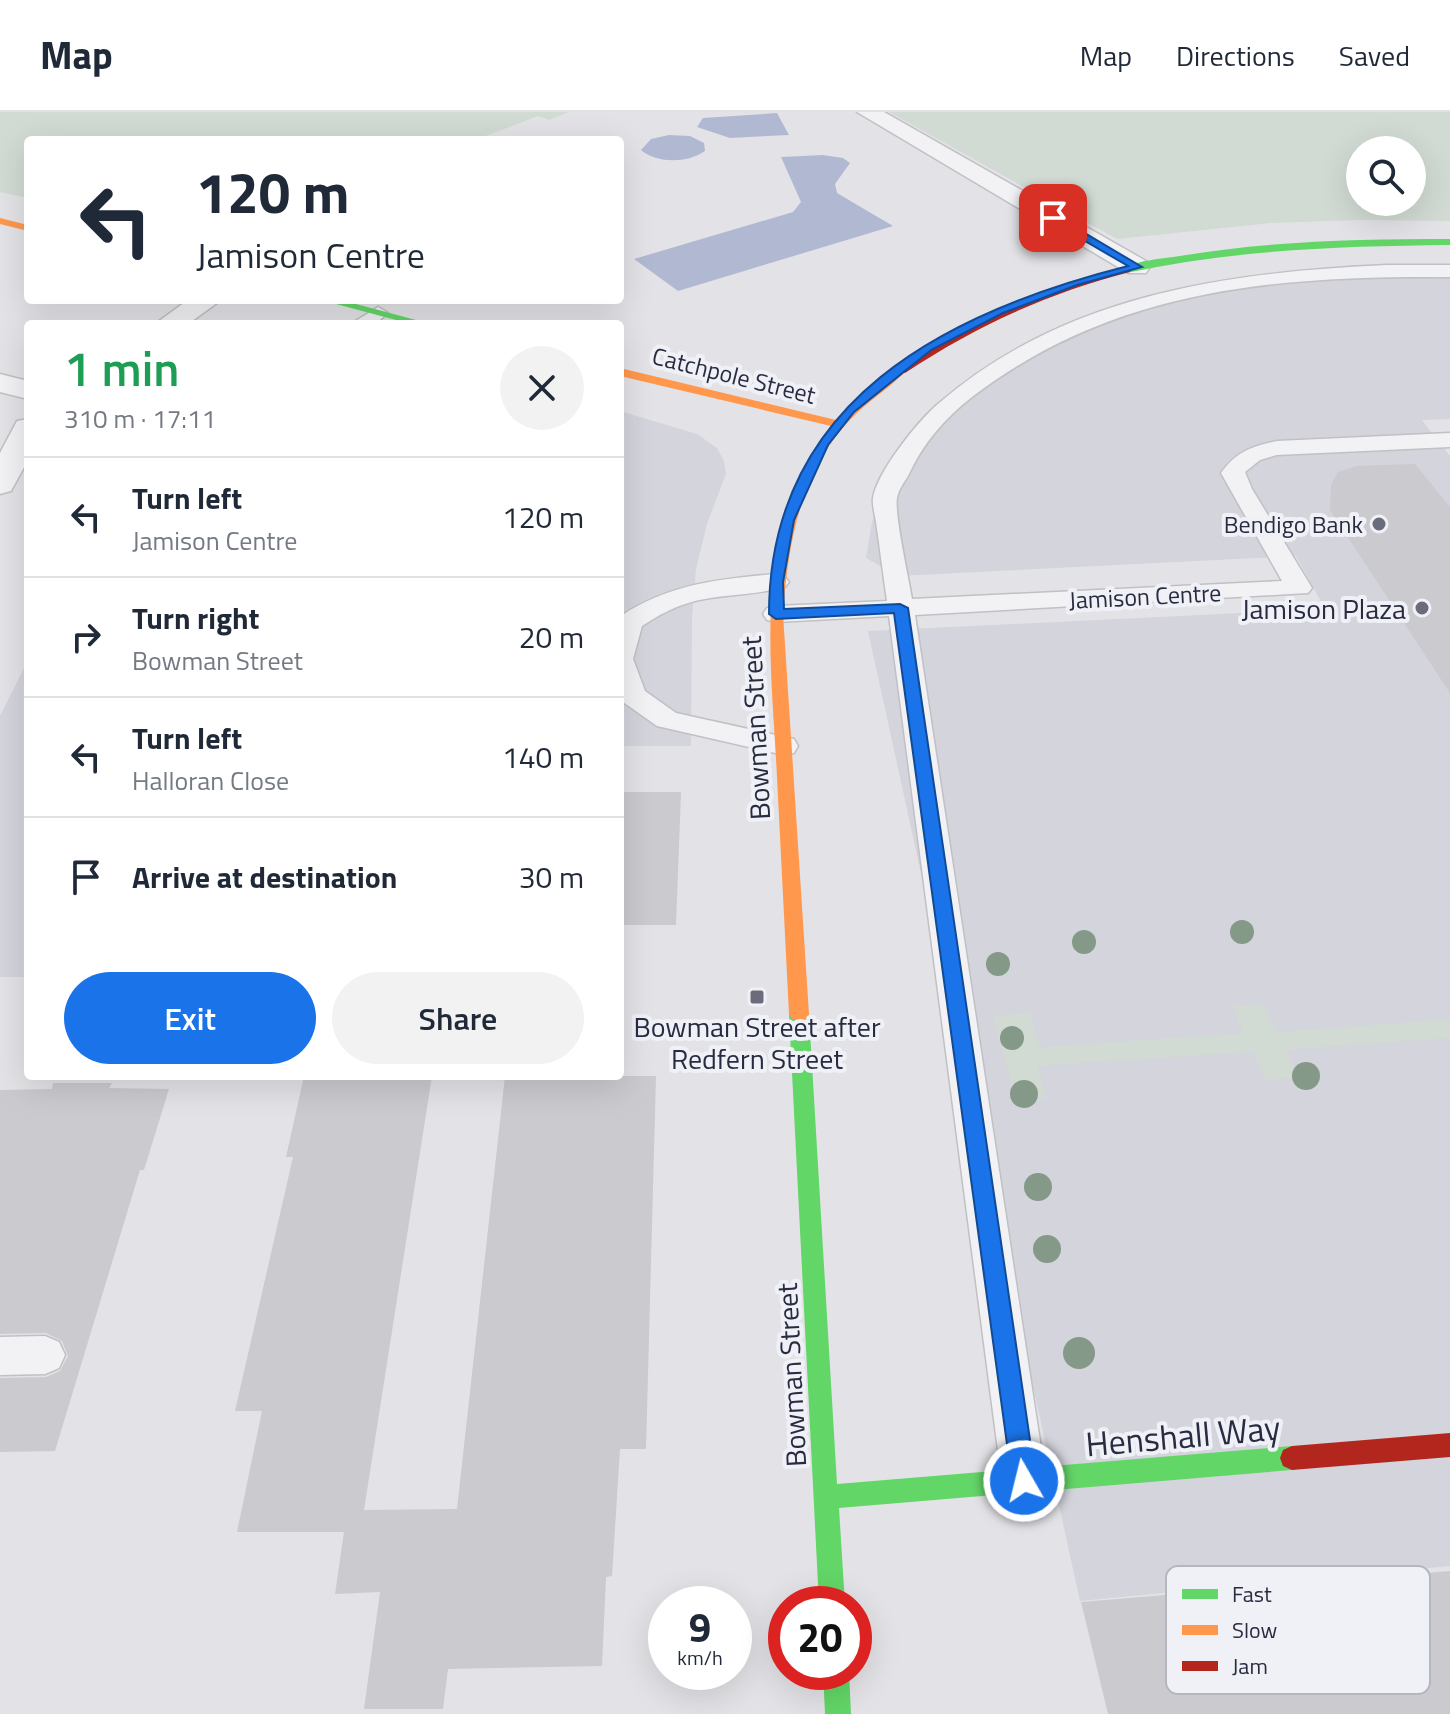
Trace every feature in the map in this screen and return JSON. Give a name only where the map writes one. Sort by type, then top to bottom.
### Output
[{"type":"street","points":[[868,112],[1137,267]]},
{"type":"street","points":[[0,221],[24,227]]},
{"type":"street","name":"Bowman Street","points":[[831,1586],[776,614],[776,582],[787,520],[822,444],[850,409],[926,348],[999,310],[1073,283],[1137,267],[1222,252],[1310,243],[1450,242]]},
{"type":"street","points":[[175,320],[201,304]]},
{"type":"street","points":[[336,304],[369,318]]},
{"type":"street","name":"Catchpole Street","points":[[624,373],[837,424]]},
{"type":"street","points":[[0,383],[24,389]]},
{"type":"street","points":[[0,484],[24,436]]},
{"type":"street","name":"Henshall Way","points":[[825,1497],[1450,1445]]},
{"type":"street","points":[[837,1690],[838,1714]]},
{"type":"lane","points":[[1024,1481],[885,498],[913,442],[980,377],[1039,341],[1115,312],[1181,293],[1261,280],[1335,274],[1450,271]]},
{"type":"lane","name":"Jamison Centre","points":[[776,614],[1299,588],[1240,489],[1233,473],[1240,461],[1256,452],[1277,448],[1450,440]]},
{"type":"lane","points":[[624,644],[630,622],[658,602],[693,590],[776,582]]},
{"type":"lane","points":[[624,670],[633,696],[667,720],[784,746]]},
{"type":"lane","points":[[0,1356],[45,1355]]},
{"type":"shaded area","points":[[0,112],[569,112],[549,120],[538,116],[486,136],[24,136],[24,197],[0,192]]},
{"type":"shaded area","points":[[889,112],[1450,112],[1450,221],[1271,223],[1117,239]]},
{"type":"shaded area","points":[[1450,270],[1450,419],[1422,420],[1450,456],[1450,1566],[1166,1566],[1166,1593],[1080,1601],[868,631],[1325,609],[1296,556],[899,576],[866,558],[872,522],[900,458],[1002,360],[1193,289]]},
{"type":"shaded area","points":[[624,412],[697,434],[717,448],[724,461],[726,474],[707,524],[696,569],[692,617],[691,746],[624,746]]},
{"type":"shaded area","points":[[24,668],[24,977],[0,977],[0,716]]},
{"type":"shaded area","points":[[1264,1004],[1277,1032],[1450,1019],[1450,1038],[1286,1050],[1297,1078],[1265,1080],[1253,1052],[1038,1066],[1046,1098],[1016,1101],[993,1016],[1030,1013],[1040,1047],[1243,1033],[1233,1006]]},
{"type":"water","points":[[777,113],[789,135],[730,138],[697,127],[703,118]]},
{"type":"water","points":[[669,135],[690,136],[704,143],[705,151],[681,160],[664,160],[641,150],[651,139]]},
{"type":"water","points":[[823,155],[843,158],[850,163],[835,184],[837,193],[893,226],[678,291],[634,259],[793,212],[801,202],[781,157]]},
{"type":"building","name":"Jamison Plaza","points":[[1415,464],[1450,507],[1450,693],[1330,510],[1331,485],[1338,472],[1357,466]]},
{"type":"building","points":[[624,792],[681,792],[676,925],[624,925]]},
{"type":"building","points":[[624,1076],[656,1076],[646,1449],[620,1449],[612,1576],[606,1577],[602,1666],[448,1669],[443,1709],[364,1709],[380,1592],[335,1594],[344,1532],[237,1532],[262,1411],[235,1411],[293,1157],[286,1157],[303,1080],[431,1080],[364,1510],[457,1509],[505,1080],[624,1080]]},
{"type":"building","points":[[53,1083],[112,1083],[109,1088],[169,1089],[144,1170],[140,1170],[55,1451],[0,1452],[0,1378],[46,1377],[60,1371],[68,1356],[62,1341],[46,1333],[0,1334],[0,1090],[52,1089]]},
{"type":"building","points":[[1450,1571],[1450,1714],[1108,1714],[1081,1602],[1166,1595],[1166,1694],[1430,1694],[1430,1573]]},
{"type":"traffic: fast","points":[[1126,270],[1206,255],[1287,246],[1450,242]]},
{"type":"traffic: fast","points":[[343,304],[409,320]]},
{"type":"traffic: fast","points":[[799,1014],[831,1586]]},
{"type":"traffic: fast","points":[[825,1497],[1292,1458]]},
{"type":"traffic: fast","points":[[837,1690],[838,1714]]},
{"type":"traffic: slow","points":[[0,221],[24,227]]},
{"type":"traffic: slow","points":[[799,1014],[776,614],[779,575],[794,506],[806,475],[823,446],[844,419],[901,370]]},
{"type":"traffic: slow","points":[[624,373],[837,424]]},
{"type":"traffic: jam","points":[[901,370],[954,337],[1009,309],[1066,287],[1126,270]]},
{"type":"traffic: jam","points":[[1292,1458],[1450,1445]]},
{"type":"place","name":"Bendigo Bank","points":[[1379,524]]},
{"type":"place","name":"Jamison Plaza","points":[[1422,608]]},
{"type":"place","name":"Bowman Street after Redfern Street","points":[[757,997]]},
{"type":"route","points":[[1024,1481],[900,608],[776,614],[776,582],[787,520],[822,444],[850,409],[926,348],[999,310],[1073,283],[1137,267],[1053,218]]}]
